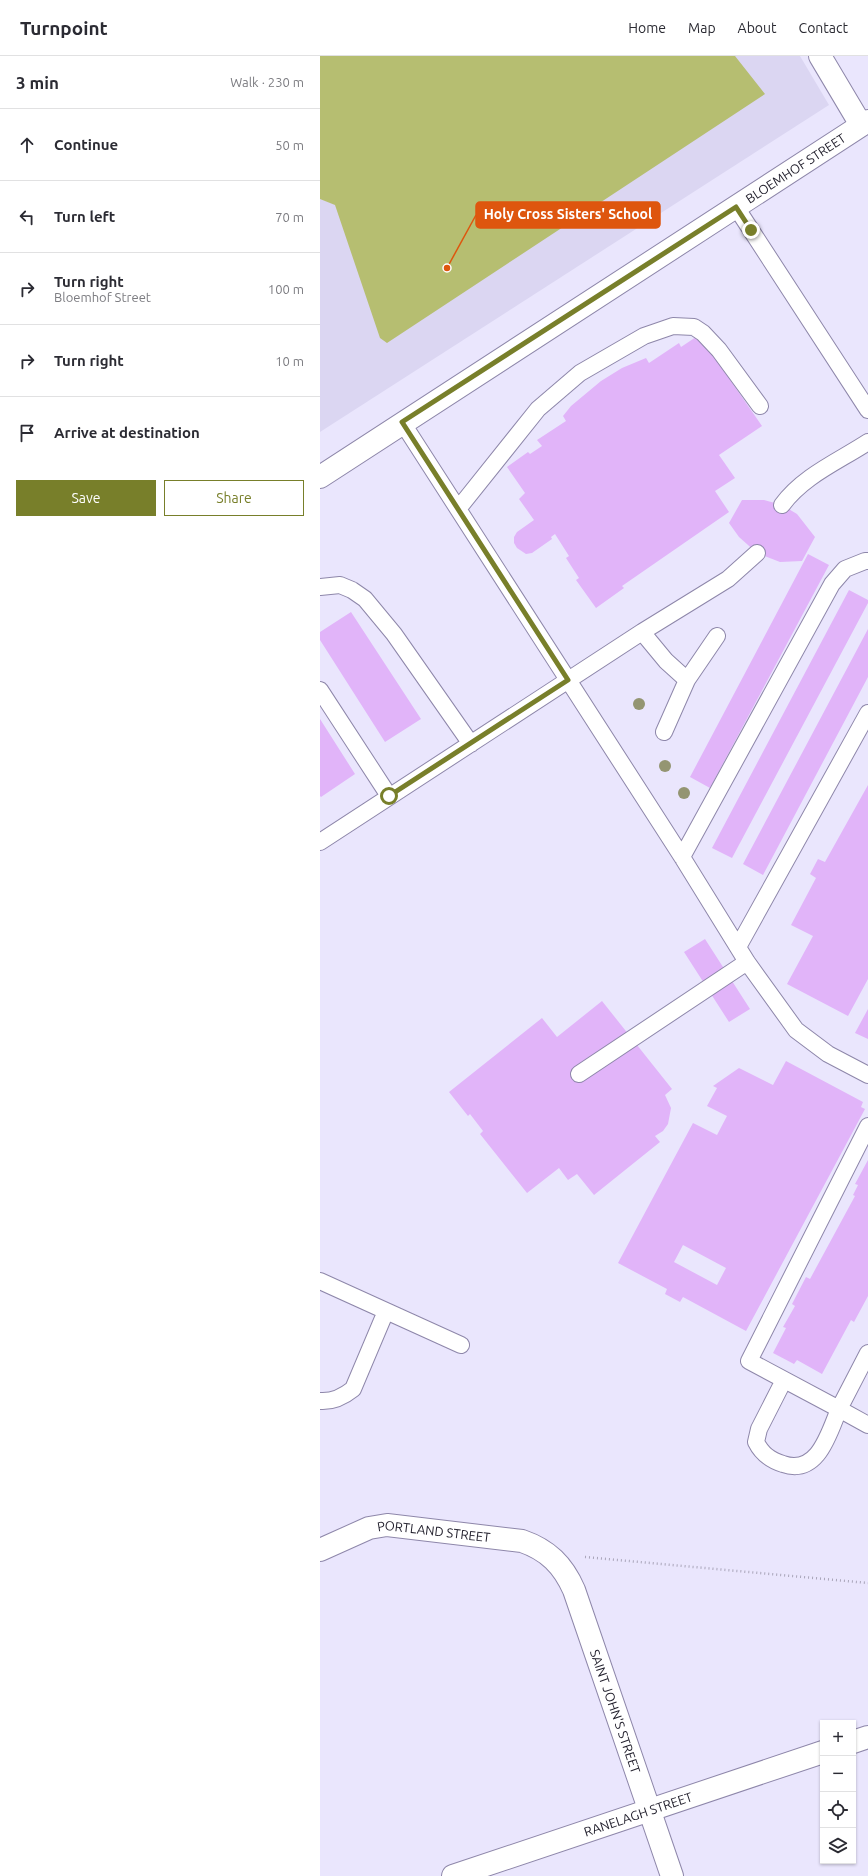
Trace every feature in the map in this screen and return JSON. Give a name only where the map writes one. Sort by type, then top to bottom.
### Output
[{"type":"street","points":[[820,56],[864,123]]},
{"type":"street","name":"BLOEMHOF STREET","points":[[320,477],[402,422],[864,123]]},
{"type":"street","name":"PORTLAND STREET","points":[[320,1550],[369,1528],[387,1525],[522,1541],[535,1546],[548,1554]]},
{"type":"street","name":"SAINT JOHN'S STREET","points":[[548,1554],[564,1570],[574,1590],[672,1876]]},
{"type":"street","points":[[856,1741],[868,1737]]},
{"type":"street","name":"RANELAGH STREET","points":[[453,1876],[820,1753]]},
{"type":"lane","points":[[736,207],[868,410]]},
{"type":"lane","points":[[458,509],[538,409],[580,373],[651,333],[673,326],[694,327],[703,333],[719,350],[760,406]]},
{"type":"lane","points":[[402,422],[682,856],[747,962],[796,1030],[828,1054],[868,1075]]},
{"type":"lane","points":[[782,505],[792,491],[807,480],[868,442]]},
{"type":"lane","points":[[320,842],[642,632],[728,579],[757,553]]},
{"type":"lane","points":[[682,856],[832,584],[845,569],[868,561]]},
{"type":"lane","points":[[320,587],[340,585],[352,590],[365,599],[394,634],[471,744]]},
{"type":"lane","points":[[642,632],[666,662],[687,680]]},
{"type":"lane","points":[[664,732],[687,680],[717,636]]},
{"type":"lane","points":[[320,690],[389,796]]},
{"type":"lane","points":[[738,947],[868,713]]},
{"type":"lane","points":[[579,1074],[747,962]]},
{"type":"lane","points":[[868,1126],[749,1361],[868,1425]]},
{"type":"lane","points":[[320,1281],[461,1344]]},
{"type":"lane","points":[[320,1400],[328,1401],[343,1397],[353,1389],[386,1311]]},
{"type":"lane","points":[[784,1380],[759,1429],[756,1442],[761,1452],[773,1461],[791,1467],[808,1464],[820,1451],[839,1409],[868,1353]]},
{"type":"path","points":[[548,1554],[868,1583]]},
{"type":"shaded area","points":[[320,56],[800,56],[829,105],[320,432]]},
{"type":"green space","points":[[320,56],[735,56],[765,94],[387,343],[380,338],[335,205],[320,199]]},
{"type":"building","points":[[699,335],[762,426],[719,455],[735,478],[715,491],[729,512],[622,586],[624,588],[596,608],[576,580],[579,578],[566,558],[569,556],[555,534],[551,537],[552,539],[532,553],[526,554],[517,548],[514,543],[514,537],[517,532],[534,520],[519,499],[525,493],[507,467],[528,452],[530,454],[542,446],[537,440],[566,421],[563,416],[571,406],[601,381],[622,368],[646,358],[649,363],[679,343],[681,347]]},
{"type":"building","points":[[742,500],[764,500],[782,505],[797,514],[815,537],[802,561],[780,562],[757,553],[739,537],[729,523]]},
{"type":"building","points":[[808,554],[829,565],[710,788],[690,777]]},
{"type":"building","points":[[849,590],[868,600],[868,603],[732,858],[712,848]]},
{"type":"building","points":[[351,612],[421,719],[385,742],[320,640],[320,632]]},
{"type":"building","points":[[868,629],[868,677],[763,875],[743,864]]},
{"type":"building","points":[[320,719],[355,774],[321,797],[320,796]]},
{"type":"building","points":[[868,785],[868,979],[848,1016],[787,984],[813,936],[791,925],[816,878],[810,874],[818,859],[825,862]]},
{"type":"building","points":[[705,939],[750,1009],[729,1022],[684,952]]},
{"type":"building","points":[[602,1001],[672,1089],[665,1095],[671,1108],[668,1124],[663,1131],[655,1136],[660,1142],[594,1195],[577,1174],[568,1180],[559,1168],[527,1193],[480,1134],[483,1131],[470,1114],[468,1116],[449,1092],[542,1018],[557,1037]]},
{"type":"building","points":[[868,1009],[868,1039],[855,1033]]},
{"type":"building","points":[[786,1061],[863,1102],[861,1107],[865,1109],[746,1331],[683,1297],[680,1302],[665,1294],[667,1289],[618,1263],[693,1123],[717,1135],[727,1116],[707,1106],[717,1088],[713,1086],[739,1068],[773,1085]],"holes":[[[683,1245],[726,1268],[717,1285],[674,1262]]]},
{"type":"building","points":[[868,1160],[868,1296],[854,1322],[851,1320],[822,1374],[797,1360],[794,1364],[773,1353],[786,1328],[783,1327],[795,1306],[792,1304],[806,1277],[810,1279],[855,1196],[853,1195],[858,1185],[855,1184]]},
{"type":"place","name":"Holy Cross Sisters' School","points":[[447,268]]},
{"type":"route","points":[[389,796],[568,680],[402,422],[736,207],[751,230]]}]
